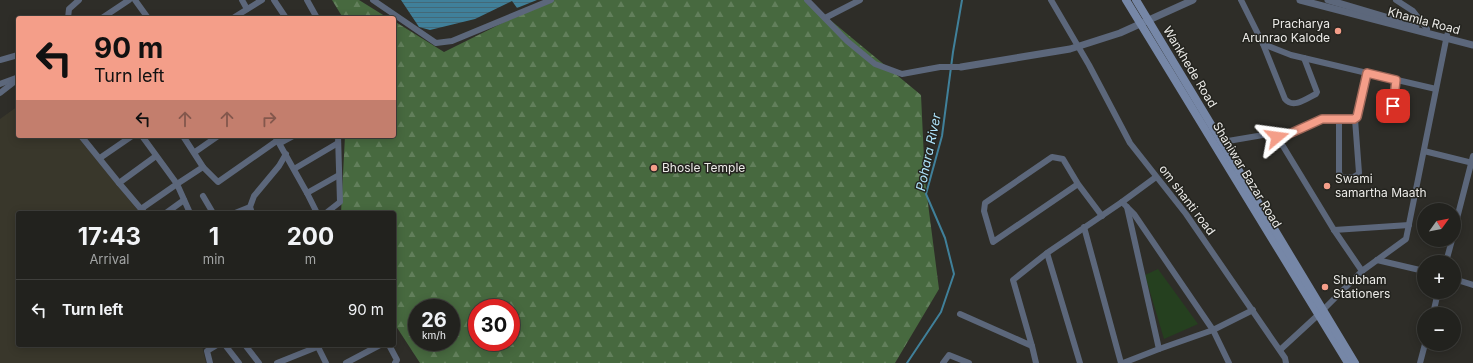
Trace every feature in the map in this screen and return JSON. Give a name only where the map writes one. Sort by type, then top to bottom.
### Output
[{"type":"main road","name":"Shaniwar Bazar Road","points":[[1126,0],[1144,21],[1321,312],[1348,363]]},
{"type":"main road","name":"Wankhede Road","points":[[1136,0],[1144,21],[1222,143],[1321,312]]},
{"type":"main road","points":[[1321,312],[1355,363]]},
{"type":"street","points":[[68,16],[69,9],[79,0]]},
{"type":"street","points":[[105,16],[129,0]]},
{"type":"street","points":[[135,0],[147,16]]},
{"type":"street","points":[[242,0],[247,9]]},
{"type":"street","points":[[236,16],[262,0]]},
{"type":"street","points":[[274,0],[285,16]]},
{"type":"street","points":[[307,0],[316,16]]},
{"type":"street","points":[[373,0],[436,43],[452,41],[551,0]]},
{"type":"street","points":[[807,0],[847,41],[875,64],[902,74],[940,67],[961,67],[1078,47],[1120,33],[1193,0]]},
{"type":"street","points":[[825,18],[860,0]]},
{"type":"street","name":"om shanti road","points":[[1051,0],[1130,143],[1186,214],[1280,350],[1286,363]]},
{"type":"street","points":[[1241,0],[1263,44],[1286,99],[1290,103],[1295,104],[1316,94],[1317,92],[1304,58]]},
{"type":"street","name":"Khamla Road","points":[[1300,0],[1473,45]]},
{"type":"street","name":"Khamla Road","points":[[1328,0],[1427,29],[1447,37],[1473,42]]},
{"type":"street","points":[[1396,0],[1413,11],[1427,29]]},
{"type":"street","points":[[1280,350],[1362,271],[1406,239],[1447,37]]},
{"type":"street","points":[[1263,44],[1291,55],[1436,89]]},
{"type":"street","points":[[0,60],[16,56]]},
{"type":"street","points":[[1339,118],[1340,176],[1344,178],[1355,177],[1359,173],[1356,118],[1367,73]]},
{"type":"street","points":[[0,84],[16,79]]},
{"type":"street","points":[[0,93],[16,80]]},
{"type":"street","points":[[1391,118],[1396,80]]},
{"type":"street","points":[[1277,137],[1289,134],[1322,119],[1356,118]]},
{"type":"street","points":[[1356,118],[1362,174]]},
{"type":"street","points":[[1222,143],[1275,133],[1334,230],[1362,271]]},
{"type":"street","points":[[83,138],[143,211],[203,166]]},
{"type":"street","points":[[100,158],[129,138]]},
{"type":"street","points":[[143,138],[177,184],[189,211]]},
{"type":"street","points":[[184,138],[203,166],[218,182],[278,140],[316,211]]},
{"type":"street","points":[[195,152],[215,138]]},
{"type":"street","points":[[294,169],[338,139]]},
{"type":"street","points":[[329,211],[340,202],[338,139]]},
{"type":"street","points":[[1424,151],[1472,163]]},
{"type":"street","points":[[251,210],[254,196],[279,166],[286,154]]},
{"type":"street","points":[[119,183],[156,156]]},
{"type":"street","points":[[1461,204],[1473,156]]},
{"type":"street","points":[[1078,184],[993,242],[984,211],[985,203],[1052,157],[1063,159],[1078,184],[1102,216]]},
{"type":"street","points":[[307,193],[339,175]]},
{"type":"street","points":[[1036,363],[1013,280],[1047,253],[1156,177]]},
{"type":"street","points":[[203,196],[212,211]]},
{"type":"street","points":[[169,211],[184,200]]},
{"type":"street","points":[[1122,202],[1134,214],[1214,330],[1227,362]]},
{"type":"street","points":[[1127,207],[1159,349]]},
{"type":"street","points":[[1334,230],[1409,225]]},
{"type":"street","points":[[1084,228],[1122,363],[1214,330],[1253,310]]},
{"type":"street","points":[[1047,253],[1080,363]]},
{"type":"street","points":[[1377,260],[1417,269]]},
{"type":"street","points":[[1461,281],[1473,285]]},
{"type":"street","points":[[960,314],[1032,346]]},
{"type":"street","points":[[210,363],[207,351],[214,347]]},
{"type":"street","points":[[227,347],[239,363]]},
{"type":"street","points":[[247,347],[259,363]]},
{"type":"street","points":[[277,363],[317,347]]},
{"type":"street","points":[[319,347],[326,363]]},
{"type":"street","points":[[346,363],[376,347]]},
{"type":"street","points":[[390,347],[397,362]]},
{"type":"street","points":[[1420,363],[1423,351]]},
{"type":"street","points":[[943,363],[949,355],[969,363]]},
{"type":"shaded area","points":[[16,107],[16,138],[79,138],[138,211],[16,211],[16,347],[202,347],[206,363],[0,363],[0,119]]},
{"type":"green space","points":[[332,0],[359,0],[385,16],[342,16]]},
{"type":"green space","points":[[549,0],[806,0],[921,95],[925,180],[939,289],[895,363],[420,363],[412,351],[460,351],[460,299],[408,299],[408,345],[396,326],[396,211],[341,211],[345,138],[396,138],[396,22],[444,52]]},
{"type":"green space","points":[[1158,269],[1198,324],[1164,339],[1145,275]]},
{"type":"water","points":[[401,0],[537,0],[517,8],[512,1],[475,19],[430,30],[419,27]]},
{"type":"waterway","name":"Pohara River","points":[[907,363],[941,312],[954,274],[945,238],[926,194],[942,136],[953,52],[962,0]]},
{"type":"place","name":"Pracharya Arunrao Kalode","points":[[1338,31]]},
{"type":"place","name":"Bhosle Temple","points":[[654,168]]},
{"type":"place","name":"Swami samartha Maath","points":[[1327,186]]},
{"type":"place","name":"Shubham Stationers","points":[[1325,287]]},
{"type":"route","points":[[1277,137],[1289,134],[1322,119],[1354,119],[1357,117],[1367,73],[1396,80],[1393,106]]}]
